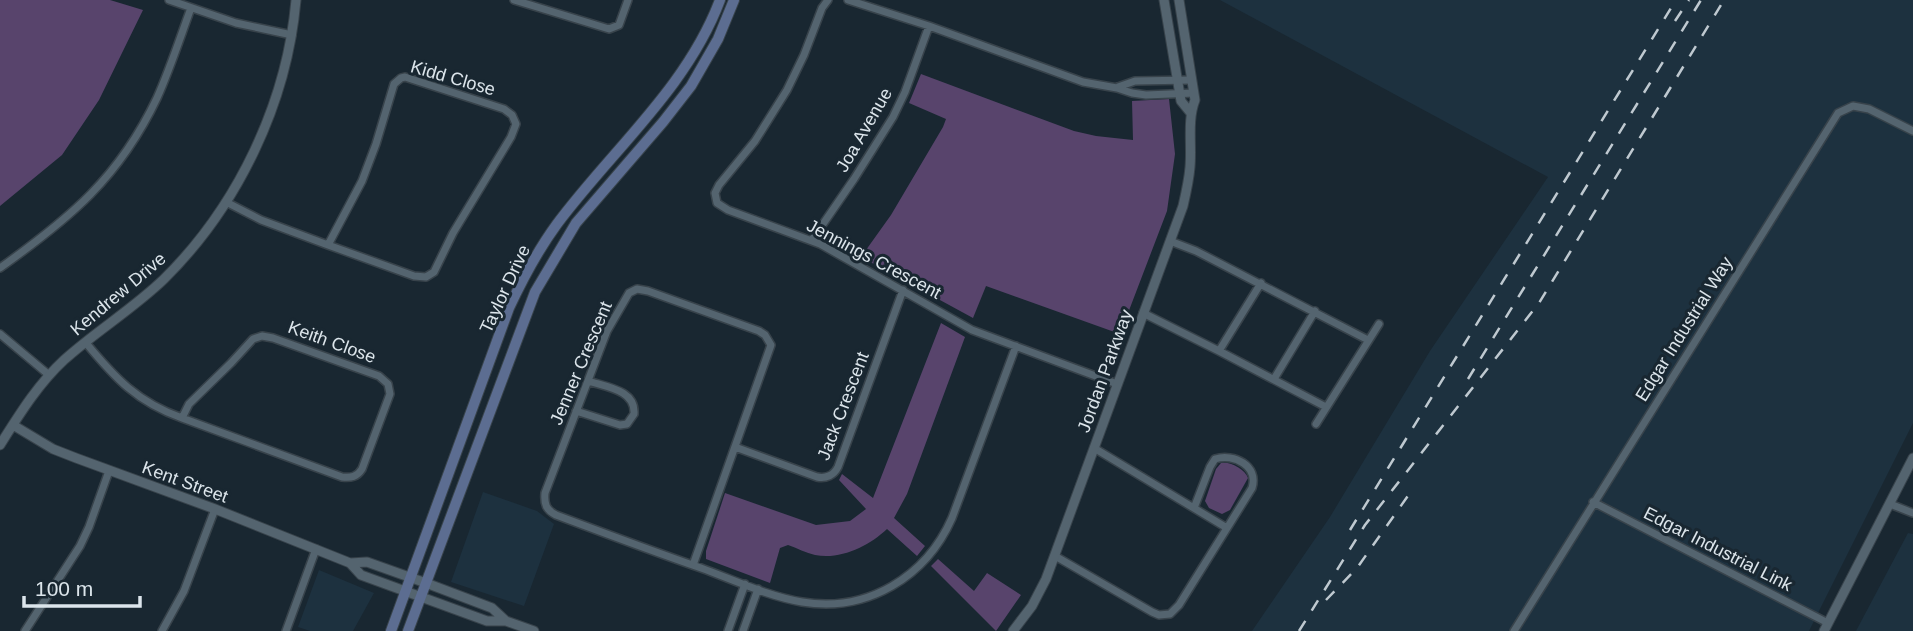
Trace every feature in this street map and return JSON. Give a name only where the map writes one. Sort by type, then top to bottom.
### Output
[{"type":"main road","name":"Taylor Drive","points":[[391,631],[509,308],[525,276],[557,223],[670,88],[705,33],[719,0]]},
{"type":"main road","name":"Taylor Drive","points":[[408,631],[526,313],[546,270],[576,223],[691,86],[718,39],[734,0]]},
{"type":"street","points":[[169,0],[242,25],[292,35]]},
{"type":"street","name":"Kendrew Drive","points":[[0,445],[49,375],[67,357],[138,303],[166,277],[202,236],[226,202],[252,156],[277,94],[292,35],[296,0]]},
{"type":"street","points":[[514,0],[609,29],[619,25],[628,0]]},
{"type":"street","name":"Jennings Crescent","points":[[828,0],[822,8],[787,90],[755,141],[719,184],[715,193],[717,203],[722,208],[812,240],[972,330],[1117,383]]},
{"type":"street","points":[[848,0],[929,26],[1083,82],[1146,95],[1194,93]]},
{"type":"street","name":"Jordan Parkway","points":[[1164,0],[1181,101],[1190,112]]},
{"type":"street","name":"Jordan Parkway","points":[[1013,631],[1032,606],[1046,579],[1183,206],[1190,169],[1190,112],[1195,100],[1179,0]]},
{"type":"street","points":[[0,268],[80,207],[122,159],[160,92],[191,8]]},
{"type":"street","name":"Joa Avenue","points":[[812,240],[893,117],[929,26]]},
{"type":"street","name":"Kidd Close","points":[[226,202],[261,220],[328,245],[414,276],[423,278],[429,276],[438,266],[453,233],[514,132],[515,119],[504,109],[409,78],[397,80],[392,88],[382,126],[362,181],[328,245]]},
{"type":"street","points":[[1117,88],[1135,81],[1192,80]]},
{"type":"street","name":"Edgar Industrial Way","points":[[1514,631],[1838,114],[1853,106],[1869,109],[1913,131]]},
{"type":"street","points":[[1170,241],[1261,283],[1368,340]]},
{"type":"street","points":[[1219,351],[1261,283]]},
{"type":"street","name":"Jenner Crescent","points":[[693,565],[770,351],[770,341],[759,331],[648,290],[633,290],[626,296],[607,331],[545,493],[547,509],[556,515],[758,589],[801,602],[846,602],[883,592],[919,567],[940,542],[952,518],[1016,346]]},
{"type":"street","name":"Jack Crescent","points":[[735,447],[817,477],[833,474],[838,467],[903,290]]},
{"type":"street","points":[[1274,379],[1315,311]]},
{"type":"street","points":[[1143,313],[1326,407]]},
{"type":"street","points":[[1316,424],[1379,324]]},
{"type":"street","points":[[0,334],[49,375]]},
{"type":"street","name":"Keith Close","points":[[86,343],[110,372],[134,394],[163,411],[182,418],[348,478],[358,475],[362,469],[390,394],[384,379],[379,376],[262,336],[253,340],[189,404],[182,418]]},
{"type":"street","points":[[576,411],[620,425],[627,424],[634,414],[633,401],[626,394],[588,381]]},
{"type":"street","name":"Kent Street","points":[[13,425],[53,449],[316,549],[349,563],[361,575],[421,597]]},
{"type":"street","points":[[1094,448],[1227,528]]},
{"type":"street","points":[[1055,556],[1152,612],[1166,615],[1175,611],[1227,528],[1253,484],[1253,474],[1246,465],[1229,457],[1215,459],[1211,463],[1194,508]]},
{"type":"street","points":[[1826,627],[1913,458]]},
{"type":"street","points":[[25,631],[80,546],[109,471]]},
{"type":"street","name":"Edgar Industrial Link","points":[[1593,502],[1826,627]]},
{"type":"street","points":[[1890,504],[1913,513]]},
{"type":"street","points":[[162,631],[189,580],[215,509]]},
{"type":"street","points":[[286,631],[316,549]]},
{"type":"street","name":"Kent Street","points":[[349,563],[368,562],[426,583]]},
{"type":"street","points":[[426,583],[492,608],[506,621]]},
{"type":"street","points":[[728,631],[745,584]]},
{"type":"street","points":[[743,631],[758,589]]},
{"type":"street","points":[[421,597],[486,621],[506,621],[534,631]]},
{"type":"shaded area","points":[[0,0],[110,0],[143,10],[99,100],[62,155],[0,206]]},
{"type":"shaded area","points":[[1220,0],[1913,0],[1913,423],[1809,631],[1252,631],[1330,517],[1430,351],[1548,177]]},
{"type":"shaded area","points":[[921,74],[1074,131],[1133,140],[1132,101],[1169,99],[1175,154],[1167,211],[1120,334],[986,286],[973,318],[861,257],[891,215],[946,119],[909,103]]},
{"type":"shaded area","points":[[941,323],[965,337],[907,494],[894,518],[925,546],[917,556],[887,529],[863,546],[835,555],[815,555],[788,545],[780,548],[770,583],[706,559],[706,551],[725,493],[816,525],[850,521],[866,509],[839,480],[842,474],[873,498]]},
{"type":"shaded area","points":[[1221,463],[1237,466],[1248,478],[1230,510],[1222,514],[1209,508],[1205,501],[1216,469]]},
{"type":"shaded area","points":[[483,492],[537,511],[554,524],[524,606],[451,582]]},
{"type":"shaded area","points":[[1908,533],[1913,534],[1913,631],[1856,631]]},
{"type":"shaded area","points":[[938,559],[974,591],[987,573],[1021,595],[996,631],[931,566]]},
{"type":"shaded area","points":[[319,570],[374,593],[353,631],[310,631],[298,627]]},
{"type":"railway","points":[[1350,530],[1676,0]]},
{"type":"railway","points":[[1675,21],[1689,0]]},
{"type":"railway","points":[[1468,379],[1701,0]]},
{"type":"railway","points":[[1299,631],[1365,525],[1539,303],[1724,0]]},
{"type":"railway","points":[[1326,600],[1357,568],[1410,493]]}]
